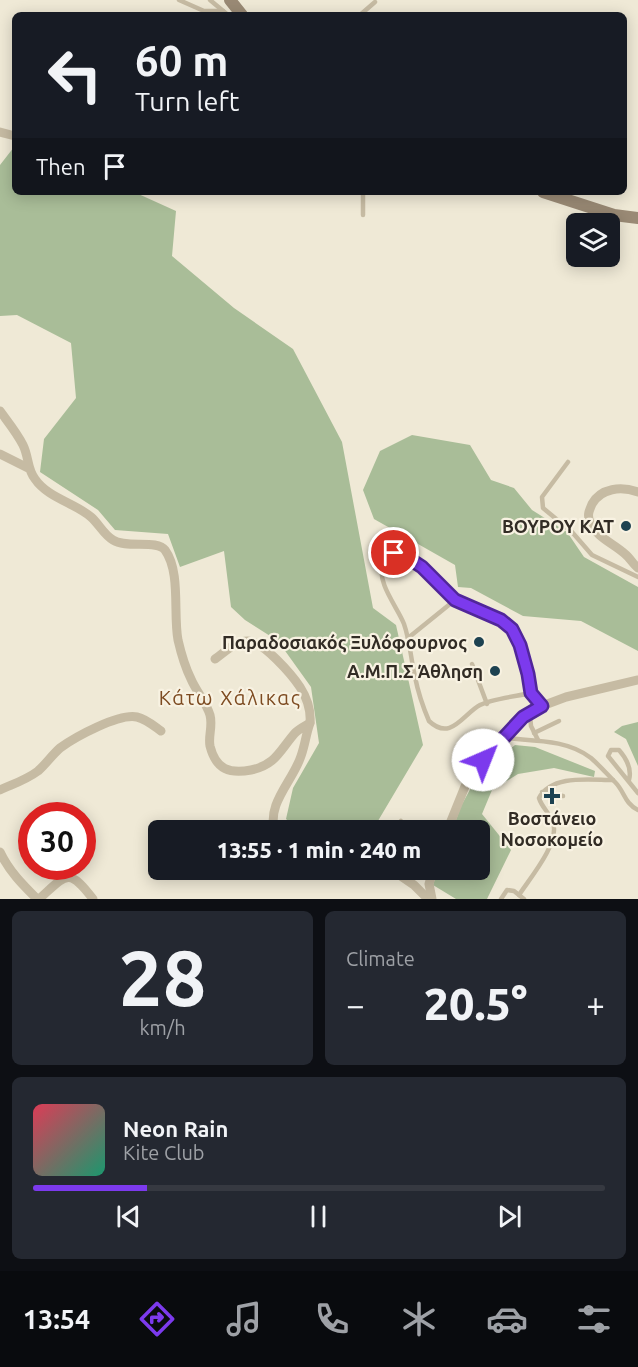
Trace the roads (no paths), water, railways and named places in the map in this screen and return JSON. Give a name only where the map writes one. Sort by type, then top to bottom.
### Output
[{"type":"main road","points":[[230,0],[240,12]]},
{"type":"main road","points":[[552,195],[614,215],[638,218]]},
{"type":"street","points":[[0,411],[23,446],[28,468],[40,485],[92,518],[111,539],[127,544],[158,545],[166,551],[174,581],[176,623],[182,655],[191,680],[209,711],[212,727],[210,747],[222,767],[231,772],[252,770],[266,765],[281,754],[298,731],[310,723]]},
{"type":"street","points":[[0,454],[28,468]]},
{"type":"street","points":[[638,492],[615,489],[602,491],[588,512],[591,525],[605,541],[626,555],[638,568]]},
{"type":"street","points":[[215,659],[238,642],[254,641],[263,647],[300,688],[311,715],[301,757],[274,808],[272,820]]},
{"type":"street","points":[[451,820],[468,779],[523,717],[542,706],[566,697],[638,680]]},
{"type":"street","points":[[0,790],[28,778],[69,742],[115,720],[134,716],[144,719],[161,731]]},
{"type":"street","points":[[0,852],[8,867],[38,899],[62,878],[72,876],[93,899]]},
{"type":"street","points":[[407,880],[430,899]]},
{"type":"street","points":[[430,880],[430,899]]},
{"type":"lane","points":[[179,0],[204,11],[223,11]]},
{"type":"lane","points":[[210,0],[223,11]]},
{"type":"lane","points":[[363,12],[375,2]]},
{"type":"lane","points":[[363,195],[363,215]]},
{"type":"lane","points":[[568,462],[542,496],[543,508],[572,532],[592,555],[638,576]]},
{"type":"lane","points":[[531,693],[480,705],[460,722],[448,728],[433,725],[423,706],[415,679],[403,623],[383,583],[381,574],[383,565],[389,556],[394,553],[402,554],[422,567],[455,600],[495,616],[512,629],[520,645],[531,693],[542,706]]},
{"type":"lane","points":[[408,638],[455,600]]},
{"type":"lane","points":[[472,664],[487,704]]},
{"type":"lane","points":[[530,713],[531,723],[538,740]]},
{"type":"lane","points":[[534,733],[559,721]]},
{"type":"lane","points":[[505,738],[538,740],[569,746],[590,757],[618,784],[629,806],[638,810]]},
{"type":"lane","points":[[628,780],[629,769],[625,756],[619,750],[611,750],[608,756],[638,793]]},
{"type":"lane","points":[[501,899],[507,890],[514,891],[521,897],[554,836],[552,820],[541,806],[539,798],[542,792],[560,782],[613,780]]},
{"type":"lane","points":[[618,784],[628,780]]},
{"type":"lane","points":[[542,792],[563,796]]},
{"type":"place","name":"ΒΟΥΡΟΥ ΚΑΤ","points":[[626,526]]},
{"type":"place","name":"Παραδοσιακός Ξυλόφουρνος","points":[[479,642]]},
{"type":"place","name":"Α.Μ.Π.Σ Άθληση","points":[[495,671]]},
{"type":"place","name":"Βοστάνειο Νοσοκομείο","points":[[552,796]]},
{"type":"district","name":"Κάτω Χάλικας","points":[[230,697]]}]
